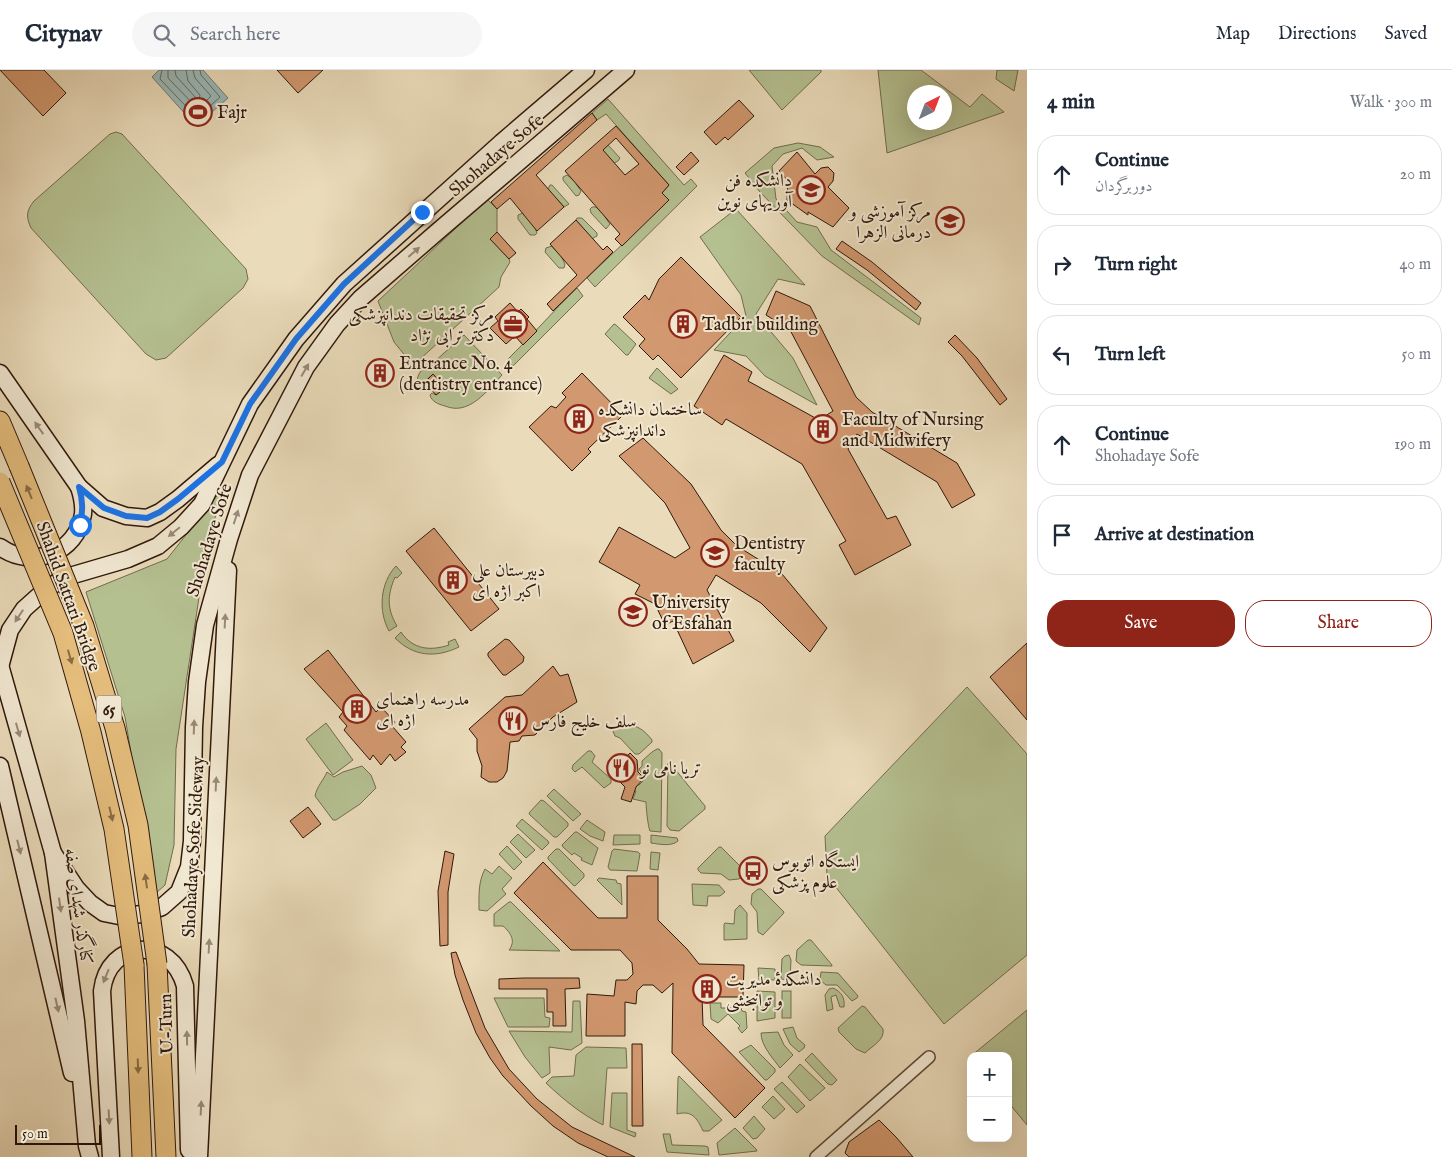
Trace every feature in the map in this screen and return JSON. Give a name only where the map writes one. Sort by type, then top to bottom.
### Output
[{"type":"highway","name":"Shahid Sattari Bridge","points":[[0,421],[84,626],[114,728],[138,825],[157,964],[166,1157]]},
{"type":"highway","name":"Shahid Sattari Bridge","points":[[0,482],[63,632],[91,732],[114,829],[134,965],[142,1157]]},
{"type":"main road","name":"Shohadaye Sofe","points":[[0,666],[10,630],[24,609],[63,578],[128,559],[158,546],[181,527],[202,504],[250,404],[296,339],[344,284],[495,148],[586,70]]},
{"type":"main road","name":"Shohadaye Sofe","points":[[53,853],[76,888],[90,903],[104,913],[119,916],[143,914],[162,908],[179,892],[189,867],[192,841],[194,728],[197,682],[205,625],[229,539],[254,467],[306,367],[337,324],[361,298],[626,70]]},
{"type":"main road","points":[[0,373],[79,487],[104,508],[126,516],[147,518],[160,512],[178,499],[222,462]]},
{"type":"main road","points":[[0,547],[18,557],[30,559],[55,553],[66,546],[80,525],[83,512],[83,499],[79,487]]},
{"type":"main road","name":"Shohadaye Sofe Sideway","points":[[199,1157],[229,539]]},
{"type":"main road","name":"کنارگذر شهدای صفه","points":[[0,666],[53,853],[76,1021],[89,1151]]},
{"type":"main road","points":[[0,766],[89,1151]]},
{"type":"main road","name":"U-Turn","points":[[111,1157],[103,981],[110,967],[121,956],[140,950],[151,950],[161,953],[170,959],[180,971],[185,986],[190,1157]]},
{"type":"street","points":[[816,1157],[929,1057]]},
{"type":"green space","points":[[749,70],[821,70],[821,72],[782,110]]},
{"type":"green space","points":[[878,70],[921,70],[941,85],[907,85],[907,130],[952,130],[952,93],[970,107],[982,94],[1004,112],[887,153]]},
{"type":"green space","points":[[997,70],[1018,70],[1014,91],[996,79]]},
{"type":"green space","points":[[608,99],[684,185],[691,179],[697,186],[595,287],[587,278],[669,200],[662,193],[669,185],[606,114],[597,120],[592,113]]},
{"type":"green space","points":[[116,132],[122,134],[246,269],[248,279],[243,288],[166,358],[156,360],[146,354],[31,228],[28,221],[28,211],[34,201],[110,134]]},
{"type":"green space","points":[[798,143],[820,147],[834,157],[817,160],[802,148],[783,154],[772,166],[776,199],[797,222],[817,227],[831,250],[921,318],[919,325],[822,256],[760,192],[745,173],[774,148]]},
{"type":"green space","points":[[608,145],[620,158],[614,163],[608,157],[576,184],[581,191],[576,196],[563,180],[563,177],[567,175],[572,179]]},
{"type":"green space","points":[[550,185],[569,204],[564,207],[558,200],[535,228],[537,233],[530,235],[518,219],[518,215],[523,213]]},
{"type":"green space","points":[[638,187],[605,217],[610,224],[606,229],[591,213],[590,209],[592,207],[596,207],[600,211]]},
{"type":"green space","points":[[487,199],[497,209],[497,232],[491,239],[510,262],[501,277],[499,287],[418,361],[407,358],[394,342],[378,301]]},
{"type":"green space","points":[[736,209],[805,285],[778,279],[756,314],[793,358],[817,405],[765,376],[746,356],[714,350],[746,316],[741,295],[700,237]]},
{"type":"green space","points":[[577,218],[582,218],[597,233],[597,236],[561,256],[565,264],[564,268],[559,268],[545,252],[546,248],[552,246],[555,250],[582,227],[576,220]]},
{"type":"green space","points":[[577,288],[583,296],[513,366],[507,360]]},
{"type":"green space","points":[[614,324],[636,344],[628,355],[605,334]]},
{"type":"green space","points":[[464,335],[502,375],[484,394],[470,405],[454,408],[438,403],[431,397],[432,393],[436,395],[445,388],[433,374],[425,381],[429,387],[424,390],[417,384],[417,380],[423,368],[432,361],[434,362]]},
{"type":"green space","points":[[657,368],[678,389],[671,394],[649,378]]},
{"type":"green space","points":[[224,487],[207,545],[176,749],[174,845],[165,885],[155,894],[125,717],[86,592],[167,559]]},
{"type":"green space","points":[[396,566],[402,573],[397,578],[395,577],[389,602],[391,614],[397,626],[389,631],[383,615],[382,597],[387,581]]},
{"type":"green space","points":[[401,632],[411,642],[423,648],[442,647],[449,645],[448,642],[455,639],[459,647],[434,654],[418,652],[410,649],[395,638]]},
{"type":"green space","points":[[967,687],[1027,754],[1027,955],[944,1024],[827,876],[825,836]]},
{"type":"green space","points":[[326,723],[353,760],[333,775],[306,739]]},
{"type":"green space","points":[[625,725],[640,729],[652,740],[639,754],[635,754],[620,738],[615,736],[613,731],[617,727]]},
{"type":"green space","points":[[657,749],[662,753],[661,832],[650,831],[646,802],[633,799],[636,791],[625,788],[639,785],[645,779],[639,769],[642,766],[642,761]]},
{"type":"green space","points":[[588,751],[591,751],[595,756],[592,762],[611,779],[611,783],[604,788],[582,767],[575,772],[572,769],[573,765]]},
{"type":"green space","points":[[668,763],[670,763],[705,806],[705,809],[679,831],[670,830],[667,826]]},
{"type":"green space","points":[[362,766],[371,775],[376,788],[360,804],[336,820],[333,820],[315,796],[319,786],[327,772],[334,777]]},
{"type":"green space","points":[[554,789],[581,814],[573,821],[547,796]]},
{"type":"green space","points":[[541,800],[568,823],[568,826],[557,837],[554,837],[529,813]]},
{"type":"green space","points":[[522,819],[548,841],[549,843],[542,850],[516,826]]},
{"type":"green space","points":[[587,820],[605,832],[603,841],[590,836],[580,829]]},
{"type":"green space","points":[[575,832],[598,848],[592,865],[581,860],[582,858],[574,853],[572,855],[563,847],[562,845]]},
{"type":"green space","points":[[518,834],[535,850],[526,858],[510,842]]},
{"type":"green space","points":[[614,835],[640,835],[640,844],[613,845]]},
{"type":"green space","points":[[651,835],[677,838],[678,841],[668,845],[651,843]]},
{"type":"green space","points":[[507,846],[522,862],[514,870],[499,854]]},
{"type":"green space","points":[[719,847],[744,870],[739,879],[729,880],[721,874],[701,873],[698,870]]},
{"type":"green space","points":[[556,849],[559,849],[584,874],[584,877],[575,886],[548,859]]},
{"type":"green space","points":[[614,849],[638,852],[640,854],[637,871],[610,870],[608,867]]},
{"type":"green space","points":[[651,852],[660,853],[658,870],[650,869]]},
{"type":"green space","points":[[499,866],[512,878],[502,889],[506,894],[487,911],[479,910],[479,889],[485,869],[492,874]]},
{"type":"green space","points":[[599,878],[616,880],[617,883],[621,884],[622,905],[597,880]]},
{"type":"green space","points":[[692,884],[719,885],[725,892],[720,896],[708,896],[707,906],[693,905]]},
{"type":"green space","points":[[761,889],[784,912],[763,935],[758,932],[757,912],[751,904],[752,894]]},
{"type":"green space","points":[[509,902],[560,951],[509,950],[512,937],[503,926],[494,926],[494,914]]},
{"type":"green space","points":[[740,905],[747,913],[747,939],[724,940],[724,924],[734,924],[735,910]]},
{"type":"green space","points":[[808,940],[811,940],[832,966],[801,965],[796,961],[797,950]]},
{"type":"green space","points":[[789,955],[791,960],[790,980],[781,979],[782,959]]},
{"type":"green space","points":[[758,968],[775,969],[775,980],[759,980]]},
{"type":"green space","points":[[821,972],[838,973],[858,996],[857,998],[852,1001],[837,985],[826,985],[820,980]]},
{"type":"green space","points":[[833,988],[839,991],[842,996],[844,1007],[840,1007],[836,995],[831,997],[833,1009],[827,1011],[825,995],[829,989]]},
{"type":"green space","points":[[757,991],[775,992],[775,1018],[757,1021]]},
{"type":"green space","points":[[782,991],[791,991],[791,1018],[782,1018]]},
{"type":"green space","points":[[494,998],[544,998],[545,1017],[550,1018],[549,1027],[508,1027]]},
{"type":"green space","points":[[573,1001],[580,1001],[582,1043],[571,1050],[549,1047],[550,1073],[542,1078],[525,1057],[509,1031],[572,1032]]},
{"type":"green space","points":[[710,1003],[721,1003],[721,1008],[741,1008],[742,1011],[746,1012],[747,1028],[742,1033],[738,1028],[740,1026],[728,1014],[718,1023],[711,1019]]},
{"type":"green space","points":[[862,1006],[865,1007],[883,1029],[880,1040],[865,1053],[856,1049],[839,1032],[838,1028]]},
{"type":"green space","points":[[1027,1010],[1027,1125],[1012,1107],[1012,1052],[976,1052]]},
{"type":"green space","points":[[793,1027],[797,1038],[805,1045],[799,1052],[790,1044],[783,1029]]},
{"type":"green space","points":[[778,1032],[784,1045],[793,1055],[780,1068],[765,1047],[761,1033]]},
{"type":"green space","points":[[751,1045],[775,1069],[775,1072],[767,1080],[739,1052]]},
{"type":"green space","points":[[586,1047],[626,1048],[627,1068],[607,1068],[603,1125],[573,1106],[546,1083],[552,1077],[574,1076],[576,1055]]},
{"type":"green space","points":[[812,1053],[837,1080],[832,1085],[828,1084],[805,1060]]},
{"type":"green space","points":[[800,1064],[825,1088],[810,1101],[788,1077]]},
{"type":"green space","points":[[679,1076],[722,1120],[709,1131],[703,1131],[699,1122],[690,1114],[677,1114]]},
{"type":"green space","points":[[782,1082],[805,1106],[797,1113],[774,1089]]},
{"type":"green space","points":[[612,1093],[627,1093],[627,1130],[636,1133],[635,1137],[610,1127]]},
{"type":"green space","points":[[773,1096],[785,1109],[774,1119],[762,1107]]},
{"type":"green space","points":[[754,1116],[765,1129],[757,1138],[753,1139],[743,1128]]},
{"type":"green space","points":[[735,1128],[757,1151],[719,1155],[717,1143]]},
{"type":"green space","points":[[663,1134],[670,1134],[672,1145],[708,1147],[709,1155],[667,1152]]},
{"type":"water","name":"Fajr","points":[[159,70],[203,70],[228,98],[196,126],[152,77]]},
{"type":"building","points":[[0,70],[44,70],[66,93],[43,116]]},
{"type":"building","points":[[277,70],[323,70],[298,93]]},
{"type":"building","points":[[739,100],[754,116],[728,140],[725,137],[716,145],[704,132]]},
{"type":"building","points":[[592,113],[597,120],[536,175],[564,207],[537,231],[510,198],[497,209],[491,202]]},
{"type":"building","points":[[616,126],[669,185],[662,193],[669,200],[622,246],[615,239],[620,234],[565,171]],"holes":[[[616,138],[639,164],[625,175],[603,150]]]},
{"type":"building","points":[[691,152],[699,161],[684,175],[676,167]]},
{"type":"building","name":"دانشکده فن آوریهای نوین","points":[[797,152],[815,174],[821,168],[828,167],[834,173],[833,181],[828,187],[849,208],[833,227],[808,212],[808,215],[787,200],[788,181],[779,171]]},
{"type":"building","points":[[576,220],[603,250],[607,246],[613,252],[553,311],[547,304],[577,275],[550,244]]},
{"type":"building","points":[[497,232],[516,253],[509,259],[490,239]]},
{"type":"building","points":[[842,241],[872,262],[921,303],[916,310],[867,270],[836,249]]},
{"type":"building","name":"Tadbir building","points":[[681,257],[741,317],[681,378],[658,355],[653,360],[639,346],[645,339],[623,317],[645,295],[649,300],[659,279]]},
{"type":"building","name":"Faculty of Nursing and Midwifery","points":[[776,291],[810,306],[856,397],[872,412],[957,463],[975,495],[952,508],[937,482],[857,434],[848,449],[887,519],[896,516],[911,545],[855,575],[839,545],[846,541],[802,464],[726,419],[722,425],[694,406],[724,355],[752,372],[748,381],[819,420],[833,411],[790,330],[766,315]]},
{"type":"building","name":"مرکز تحقیقات دندانپزشکی دکتر ترابی نژاد","points":[[510,303],[518,312],[521,309],[529,317],[527,319],[537,331],[523,345],[515,336],[506,344],[490,328],[498,321],[495,317]]},
{"type":"building","points":[[955,335],[977,358],[1007,399],[1000,405],[962,356],[948,342]]},
{"type":"building","name":"Entrance No. 4 (dentistry entrance)","points":[[381,363],[390,374],[380,383],[370,372]]},
{"type":"building","name":"ساختمان دانشکده داندانپزشکی","points":[[582,373],[623,415],[588,449],[591,452],[572,471],[529,427],[551,406],[556,408],[566,397],[562,393]]},
{"type":"building","points":[[433,374],[445,388],[436,395],[425,382]]},
{"type":"building","name":"Dentistry faculty","points":[[643,438],[691,484],[721,530],[737,546],[782,574],[827,628],[810,652],[761,603],[716,575],[707,590],[734,641],[693,664],[673,621],[665,625],[655,604],[635,594],[640,585],[599,562],[619,527],[675,558],[690,548],[665,503],[619,456]]},
{"type":"building","name":"دبیرستان علی اکبر اژه ای","points":[[434,528],[499,609],[471,631],[406,551]]},
{"type":"building","points":[[505,639],[509,640],[524,657],[523,662],[506,675],[503,675],[488,656],[488,653]]},
{"type":"building","points":[[1027,643],[1027,720],[990,677]]},
{"type":"building","name":"مدرسه راهنمای اژه ای","points":[[328,650],[376,712],[381,707],[395,722],[392,726],[406,742],[401,747],[406,752],[395,761],[390,754],[381,765],[373,755],[370,760],[344,730],[347,726],[339,717],[343,712],[304,669]]},
{"type":"building","name":"سلف خلیج فارس","points":[[553,666],[560,676],[568,674],[577,702],[553,717],[535,735],[522,736],[519,741],[510,742],[507,771],[503,778],[497,782],[489,782],[481,777],[482,766],[477,751],[477,739],[469,729],[505,697],[522,695]]},
{"type":"building","points":[[630,753],[637,760],[638,772],[644,778],[636,787],[631,802],[621,799],[625,787],[611,773]]},
{"type":"building","points":[[308,807],[321,824],[303,838],[290,821]]},
{"type":"building","points":[[445,851],[454,854],[448,892],[448,945],[440,946],[438,891]]},
{"type":"building","name":"دانشکدهٔ مدیریت و توانبخشی","points":[[543,862],[598,918],[627,918],[627,876],[658,876],[658,920],[699,964],[744,965],[743,997],[702,997],[703,1025],[765,1088],[735,1118],[672,1053],[673,983],[662,993],[653,985],[643,985],[637,991],[636,1004],[625,1002],[625,1036],[586,1036],[587,994],[614,996],[616,980],[627,980],[633,974],[632,963],[620,950],[571,950],[514,893]]},
{"type":"building","points":[[456,952],[485,1028],[509,1069],[537,1099],[572,1127],[635,1157],[608,1157],[578,1143],[553,1126],[503,1076],[476,1033],[463,1000],[455,975],[451,953]]},
{"type":"building","points":[[579,978],[580,988],[565,989],[566,1026],[553,1026],[553,1012],[547,1012],[547,989],[499,989],[499,979]]},
{"type":"building","points":[[632,1044],[642,1044],[643,1126],[632,1126]]},
{"type":"building","points":[[879,1120],[913,1157],[849,1157],[845,1153],[849,1142]]},
{"type":"place","name":"Fajr","points":[[198,112]]},
{"type":"place","name":"دانشکده فن آوریهای نوین","points":[[811,190]]},
{"type":"place","name":"مرکز آموزشی و درمانی الزهرا","points":[[950,221]]},
{"type":"place","name":"مرکز تحقیقات دندانپزشکی دکتر ترابی نژاد","points":[[513,324]]},
{"type":"place","name":"Tadbir building","points":[[683,324]]},
{"type":"place","name":"Entrance No. 4 (dentistry entrance)","points":[[380,373]]},
{"type":"place","name":"ساختمان دانشکده داندانپزشکی","points":[[579,419]]},
{"type":"place","name":"Faculty of Nursing and Midwifery","points":[[823,429]]},
{"type":"place","name":"Dentistry faculty","points":[[715,553]]},
{"type":"place","name":"دبیرستان علی اکبر اژه ای","points":[[453,580]]},
{"type":"place","name":"University of Esfahan","points":[[633,612]]},
{"type":"place","name":"مدرسه راهنمای اژه ای","points":[[357,709]]},
{"type":"place","name":"سلف خلیج فارس","points":[[513,721]]},
{"type":"place","name":"تریا نامی نو","points":[[621,768]]},
{"type":"place","name":"ایستگاه اتوبوس علوم پزشکی","points":[[753,871]]},
{"type":"place","name":"دانشکدهٔ مدیریت و توانبخشی","points":[[707,989]]},
{"type":"route","points":[[80,525],[83,499],[79,487],[104,508],[126,516],[147,518],[160,512],[178,499],[222,462],[250,404],[296,339],[344,284],[422,212]]}]
